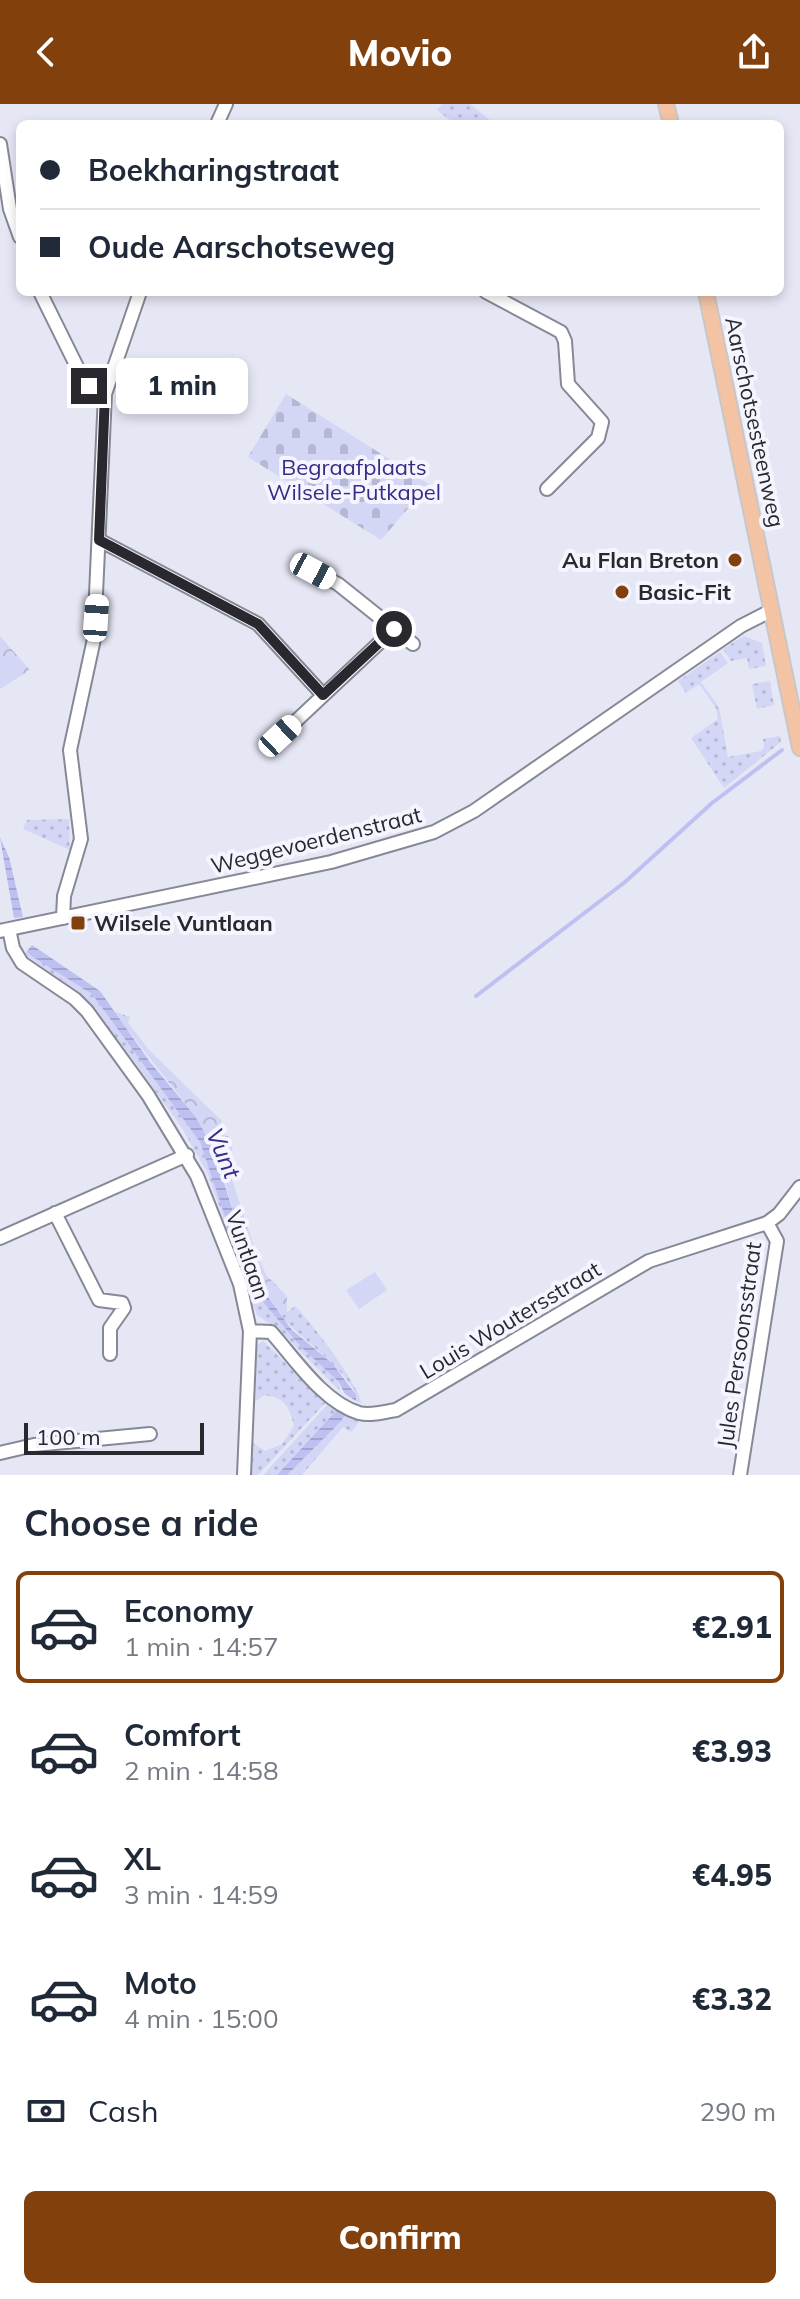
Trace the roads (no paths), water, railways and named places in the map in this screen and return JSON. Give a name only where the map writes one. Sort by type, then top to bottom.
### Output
[{"type":"main road","name":"Aarschotsesteenweg","points":[[707,296],[800,748]]},
{"type":"street","points":[[0,144],[10,209],[16,226]]},
{"type":"street","points":[[42,296],[83,379],[105,394]]},
{"type":"street","points":[[63,918],[64,896],[81,839],[70,750],[94,639],[105,394],[139,296]]},
{"type":"street","points":[[494,296],[561,332],[565,341],[568,384],[602,422],[598,438],[547,489]]},
{"type":"street","points":[[99,540],[258,624],[323,695]]},
{"type":"street","points":[[313,571],[338,584],[413,644]]},
{"type":"street","name":"Weggevoerdenstraat","points":[[8,929],[331,862],[434,832],[494,798],[741,626],[772,610]]},
{"type":"street","points":[[280,736],[394,629]]},
{"type":"street","name":"Vuntlaan","points":[[8,929],[16,956],[87,1011],[187,1155],[240,1284],[250,1331],[244,1475]]},
{"type":"street","points":[[0,1238],[187,1155]]},
{"type":"street","name":"Louis Woutersstraat","points":[[250,1331],[271,1332],[335,1400],[354,1410],[373,1414],[396,1410],[649,1261],[767,1223],[779,1214],[800,1187]]},
{"type":"street","points":[[55,1213],[110,1328],[110,1354]]},
{"type":"street","name":"Jules Persoonsstraat","points":[[740,1475],[777,1241],[767,1223]]},
{"type":"street","points":[[99,1300],[122,1303],[124,1308],[110,1328]]},
{"type":"street","points":[[0,1453],[34,1445],[113,1440],[150,1434]]},
{"type":"waterway","points":[[476,996],[625,882],[712,803],[782,750]]},
{"type":"place","name":"Au Flan Breton","points":[[735,560]]},
{"type":"place","name":"Basic-Fit","points":[[622,592]]},
{"type":"place","name":"Wilsele Vuntlaan","points":[[78,923]]},
{"type":"park label","name":"Begraafplaats Wilsele-Putkapel","points":[[354,480]]},
{"type":"water label","name":"Vunt","points":[[224,1153]]}]
